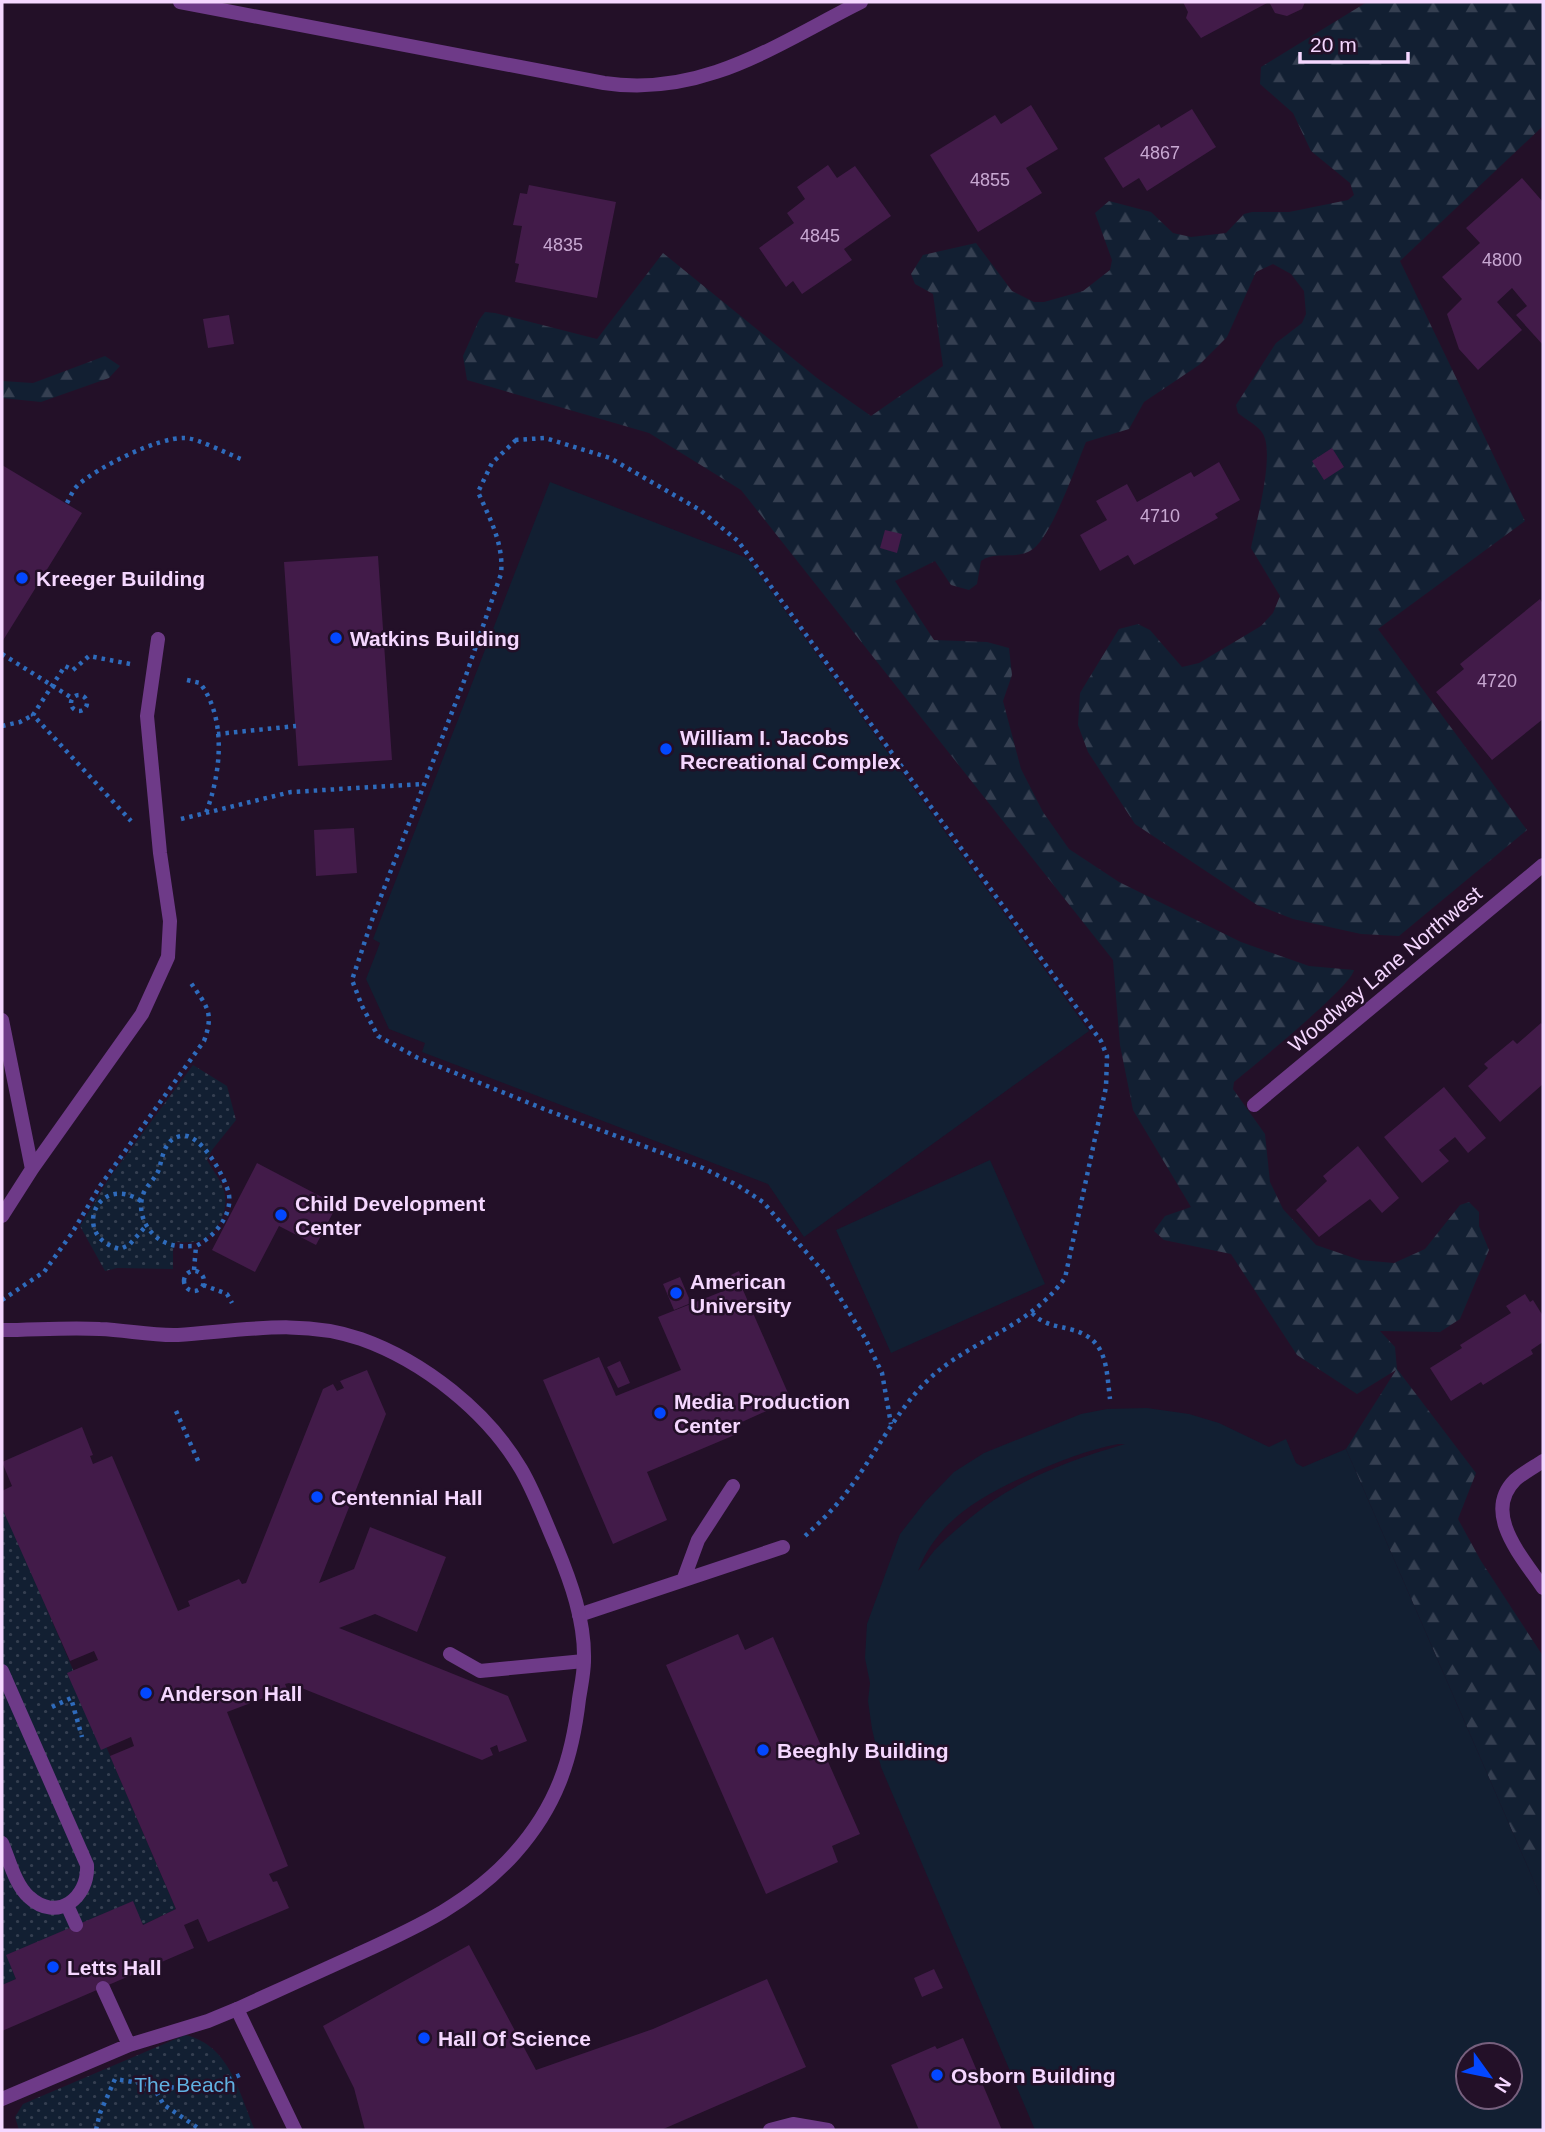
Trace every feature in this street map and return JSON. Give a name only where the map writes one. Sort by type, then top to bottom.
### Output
[{"type":"street","points":[[180,2],[635,87],[683,83],[713,75],[861,2]]},
{"type":"street","points":[[2,1216],[32,1169],[142,1014],[168,957],[170,921],[160,853],[147,716],[158,639]]},
{"type":"street","name":"Woodway Lane Northwest","points":[[1254,1105],[1543,865]]},
{"type":"street","points":[[2,1020],[32,1169]]},
{"type":"street","points":[[2,1330],[97,1329],[175,1335],[239,1329],[306,1328],[360,1339],[423,1370],[456,1394],[504,1444],[521,1469],[566,1572],[579,1615],[584,1661],[574,1738],[552,1799],[535,1828],[495,1874],[475,1892],[434,1918],[237,2009],[208,2021],[129,2045],[2,2099]]},
{"type":"street","points":[[1543,1461],[1515,1480],[1502,1504],[1503,1524],[1543,1588]]},
{"type":"street","points":[[684,1578],[698,1540],[733,1486]]},
{"type":"street","points":[[579,1615],[783,1546]]},
{"type":"street","points":[[450,1654],[480,1671],[584,1661]]},
{"type":"street","points":[[2,1671],[87,1865],[88,1877],[84,1888],[77,1898],[67,1905],[46,1907],[27,1896],[2,1843]]},
{"type":"street","points":[[67,1905],[76,1925]]},
{"type":"street","points":[[103,1987],[129,2045]]},
{"type":"street","points":[[237,2009],[295,2130]]},
{"type":"street","points":[[770,2130],[793,2124],[828,2130]]},
{"type":"path","points":[[67,503],[75,487],[95,472],[164,441],[186,438],[241,459]]},
{"type":"path","points":[[783,1546],[803,1537],[846,1493],[927,1381],[947,1365],[1032,1313],[1052,1295],[1065,1278],[1105,1096],[1107,1056],[1101,1041],[738,541],[701,510],[610,458],[545,439],[515,440],[492,463],[478,492],[503,556],[501,573],[464,681],[373,917],[352,980],[378,1036],[446,1071],[703,1168],[763,1202],[826,1275],[865,1338],[882,1373],[892,1426]]},
{"type":"path","points":[[2,654],[72,698]]},
{"type":"path","points":[[2,726],[20,722],[33,715],[65,666],[73,670],[89,656],[99,657]]},
{"type":"path","points":[[187,680],[200,683],[209,695],[217,734],[217,778],[206,813]]},
{"type":"path","points":[[33,715],[160,853]]},
{"type":"path","points":[[217,734],[296,726]]},
{"type":"path","points":[[180,819],[290,792],[424,784]]},
{"type":"path","points":[[2,1300],[44,1272],[57,1256],[100,1185],[204,1041],[211,1022],[205,1003],[189,980]]},
{"type":"path","points":[[178,1136],[193,1136],[202,1145],[217,1167],[229,1196],[228,1208],[220,1225],[212,1237],[196,1246],[170,1244],[152,1234],[146,1226],[141,1201],[145,1189],[159,1169],[166,1146],[178,1136]]},
{"type":"path","points":[[141,1201],[132,1195],[113,1193],[100,1202],[94,1212],[93,1224],[96,1235],[105,1244],[120,1249],[130,1245],[146,1226]]},
{"type":"path","points":[[194,1270],[196,1246]]},
{"type":"path","points":[[194,1270],[186,1274],[186,1287],[195,1291],[203,1285]]},
{"type":"path","points":[[194,1270],[203,1275],[203,1285]]},
{"type":"path","points":[[203,1285],[227,1294],[232,1303]]},
{"type":"path","points":[[1032,1313],[1041,1322],[1073,1330],[1095,1341],[1105,1361],[1110,1399]]},
{"type":"path","points":[[176,1410],[199,1463]]},
{"type":"path","points":[[52,1707],[71,1698],[82,1737]]},
{"type":"path","points":[[96,2130],[100,2113],[115,2080],[190,2089],[207,2088],[244,2073]]},
{"type":"path","points":[[152,2085],[164,2105],[201,2130]]},
{"type":"green space","points":[[1367,2],[1543,2],[1543,126],[1400,261],[1525,521],[1378,629],[1527,830],[1399,936],[1361,934],[1293,919],[1257,905],[1135,824],[1088,752],[1078,725],[1080,693],[1119,629],[1138,624],[1150,630],[1182,667],[1199,663],[1261,626],[1273,613],[1280,596],[1251,548],[1266,473],[1266,444],[1261,431],[1238,413],[1236,405],[1276,343],[1302,323],[1306,314],[1304,291],[1291,274],[1273,264],[1256,272],[1227,337],[1199,365],[1144,402],[1129,429],[1086,442],[1048,530],[1033,549],[1027,553],[993,556],[981,561],[977,584],[969,590],[951,585],[935,561],[895,581],[934,640],[987,642],[1009,648],[1012,675],[1003,701],[1021,769],[1043,812],[1069,849],[1119,882],[1241,942],[1309,966],[1354,970],[1349,979],[1320,1009],[1234,1082],[1233,1089],[1265,1134],[1270,1182],[1283,1209],[1316,1245],[1360,1260],[1394,1263],[1425,1249],[1460,1205],[1469,1202],[1479,1212],[1479,1226],[1489,1250],[1460,1319],[1440,1332],[1380,1331],[1395,1347],[1397,1369],[1476,1473],[1458,1519],[1481,1561],[1543,1656],[1543,1902],[1346,1449],[1396,1370],[1357,1394],[1297,1355],[1231,1254],[1164,1240],[1154,1231],[1165,1216],[1191,1207],[1133,1110],[1120,1045],[1113,960],[741,490],[649,433],[467,380],[463,356],[485,312],[597,339],[663,253],[817,378],[871,416],[943,366],[933,294],[915,284],[911,274],[923,255],[976,243],[1012,291],[1034,302],[1044,302],[1083,291],[1110,270],[1112,260],[1095,213],[1109,201],[1151,212],[1173,233],[1191,237],[1226,233],[1244,214],[1289,212],[1348,200],[1354,195],[1350,183],[1311,151],[1293,113],[1260,84],[1261,67]]},
{"type":"green space","points":[[105,356],[120,366],[109,378],[41,402],[2,398],[2,381],[33,383]]},
{"type":"green space","name":"William I. Jacobs Recreational Complex","points":[[550,482],[747,558],[1089,1031],[804,1237],[768,1184],[422,1052],[425,1043],[389,1029],[366,979],[380,943],[373,939]]},
{"type":"green space","points":[[193,1065],[227,1086],[236,1120],[207,1160],[224,1190],[223,1216],[211,1234],[205,1238],[193,1242],[176,1242],[173,1269],[117,1268],[105,1271],[80,1226],[110,1177]]},
{"type":"green space","points":[[990,1160],[1045,1284],[891,1353],[836,1230]]},
{"type":"green space","points":[[1147,1408],[1189,1414],[1219,1423],[1269,1447],[1286,1439],[1296,1463],[1303,1467],[1346,1449],[1543,1902],[1543,2130],[1035,2130],[881,1767],[868,1701],[870,1683],[865,1658],[867,1624],[900,1534],[925,1502],[954,1472],[984,1453],[1081,1414],[1107,1409]],"holes":[[[1125,1444],[1064,1464],[1005,1493],[952,1534],[918,1571],[937,1537],[950,1523],[995,1491],[1084,1453]]]},
{"type":"green space","points":[[3,1507],[176,1909],[143,1925],[132,1902],[7,1955],[16,1979],[2,1985]]},
{"type":"green space","name":"The Beach","points":[[185,2035],[200,2040],[223,2060],[238,2086],[255,2130],[19,2130],[15,2117],[23,2104]]},
{"type":"building","points":[[1183,2],[1269,2],[1201,38],[1186,18],[1188,12]]},
{"type":"building","points":[[1269,2],[1305,2],[1302,9],[1287,16],[1275,13]]},
{"type":"building","points":[[1031,105],[1058,149],[1026,168],[1042,193],[978,232],[930,155],[995,115],[1001,124]]},
{"type":"building","points":[[1192,109],[1216,147],[1147,191],[1139,178],[1123,188],[1104,158],[1159,124],[1161,128]]},
{"type":"building","points":[[828,165],[837,178],[855,166],[891,216],[844,249],[852,260],[802,294],[793,281],[786,287],[759,248],[794,223],[787,213],[805,199],[797,187]]},
{"type":"building","points":[[1522,178],[1543,202],[1543,345],[1516,315],[1527,306],[1512,288],[1497,302],[1522,330],[1478,370],[1459,349],[1447,314],[1462,299],[1442,277],[1480,243],[1466,228]]},
{"type":"building","points":[[529,185],[616,202],[597,298],[515,282],[519,264],[515,263],[522,226],[513,225],[520,193],[527,194]]},
{"type":"building","points":[[229,315],[234,344],[208,348],[203,319]]},
{"type":"building","points":[[1332,448],[1344,467],[1324,480],[1312,461]]},
{"type":"building","points":[[1219,462],[1240,500],[1215,514],[1218,518],[1134,565],[1128,555],[1100,571],[1080,535],[1107,520],[1096,501],[1127,484],[1137,502],[1191,472],[1194,477]]},
{"type":"building","name":"Kreeger Building","points":[[2,465],[82,513],[2,642]]},
{"type":"building","points":[[885,530],[902,534],[897,553],[880,548]]},
{"type":"building","name":"Watkins Building","points":[[378,556],[392,760],[298,766],[284,562]]},
{"type":"building","points":[[1540,599],[1543,604],[1543,719],[1492,760],[1436,692],[1464,669],[1460,664]]},
{"type":"building","points":[[354,828],[357,873],[316,876],[314,830]]},
{"type":"building","points":[[1541,1023],[1543,1084],[1500,1122],[1468,1086],[1488,1068],[1484,1064],[1513,1040],[1517,1044]]},
{"type":"building","points":[[1444,1087],[1486,1138],[1468,1153],[1455,1137],[1439,1150],[1449,1161],[1422,1183],[1384,1137]]},
{"type":"building","points":[[1358,1146],[1399,1198],[1382,1213],[1370,1199],[1319,1237],[1296,1210],[1327,1181],[1323,1176]]},
{"type":"building","name":"Child Development Center","points":[[257,1163],[337,1205],[316,1245],[279,1226],[255,1272],[212,1250]]},
{"type":"building","name":"Media Production Center","points":[[739,1271],[746,1289],[743,1290],[791,1400],[733,1426],[737,1434],[647,1472],[667,1520],[613,1544],[543,1380],[599,1357],[616,1396],[681,1370],[658,1317],[736,1286],[731,1275]]},
{"type":"building","points":[[680,1277],[691,1303],[674,1310],[663,1284]]},
{"type":"building","points":[[1525,1294],[1530,1302],[1533,1300],[1543,1316],[1543,1342],[1531,1350],[1533,1354],[1451,1401],[1430,1368],[1462,1348],[1460,1345],[1511,1313],[1506,1306]]},
{"type":"building","points":[[620,1361],[630,1383],[618,1388],[607,1367]]},
{"type":"building","points":[[367,1370],[386,1414],[319,1583],[354,1569],[370,1527],[446,1557],[417,1632],[375,1614],[339,1628],[508,1696],[527,1741],[499,1752],[497,1745],[490,1748],[493,1755],[482,1760],[289,1683],[285,1684],[287,1689],[227,1712],[288,1866],[269,1874],[273,1882],[277,1881],[289,1908],[208,1942],[198,1919],[184,1925],[194,1948],[2,2031],[2,1985],[16,1979],[6,1955],[133,1901],[143,1925],[176,1909],[110,1756],[134,1746],[131,1737],[101,1750],[67,1673],[98,1660],[94,1651],[70,1661],[2,1508],[2,1491],[12,1486],[2,1462],[82,1427],[93,1455],[90,1456],[93,1464],[112,1456],[178,1611],[190,1606],[188,1601],[239,1579],[242,1584],[246,1583],[323,1389],[333,1384],[337,1391],[344,1388],[340,1381]]},
{"type":"building","name":"Beeghly Building","points":[[738,1634],[745,1650],[773,1637],[860,1834],[832,1846],[838,1862],[766,1894],[666,1665]]},
{"type":"building","name":"Hall Of Science","points":[[469,1945],[536,2070],[653,2029],[767,1979],[806,2067],[661,2130],[365,2130],[354,2088],[323,2026]]},
{"type":"building","points":[[934,1969],[943,1988],[922,1997],[914,1978]]},
{"type":"building","name":"Osborn Building","points":[[963,2038],[1002,2130],[919,2130],[891,2065],[935,2046],[937,2049]]},
{"type":"place","name":"Kreeger Building","points":[[22,578]]},
{"type":"place","name":"Watkins Building","points":[[336,638]]},
{"type":"place","name":"William I. Jacobs Recreational Complex","points":[[666,749]]},
{"type":"place","name":"Child Development Center","points":[[281,1215]]},
{"type":"place","name":"American University","points":[[676,1293]]},
{"type":"place","name":"Media Production Center","points":[[660,1413]]},
{"type":"place","name":"Centennial Hall","points":[[317,1497]]},
{"type":"place","name":"Anderson Hall","points":[[146,1693]]},
{"type":"place","name":"Beeghly Building","points":[[763,1750]]},
{"type":"place","name":"Letts Hall","points":[[53,1967]]},
{"type":"place","name":"Hall Of Science","points":[[424,2038]]},
{"type":"place","name":"Osborn Building","points":[[937,2075]]}]
